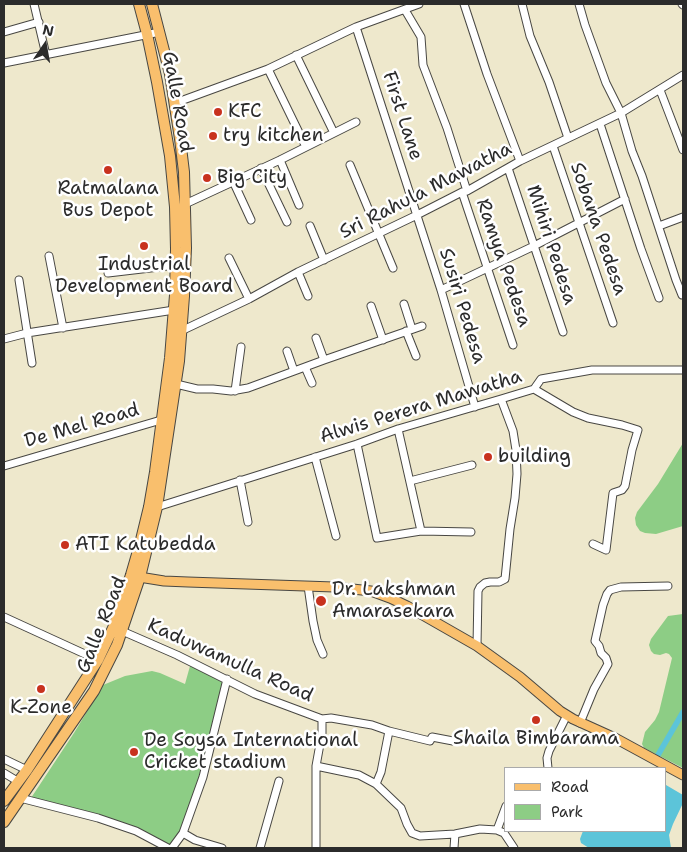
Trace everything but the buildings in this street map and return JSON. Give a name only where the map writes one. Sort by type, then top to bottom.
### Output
[{"type":"highway","name":"Galle Road","points":[[4,801],[94,691],[122,631],[157,507],[174,310],[176,265],[175,207],[170,156],[157,82],[139,4]]},
{"type":"highway","name":"Galle Road","points":[[152,4],[170,74],[175,103],[184,172],[185,204],[186,248],[181,331],[176,384],[165,421]]},
{"type":"highway","points":[[136,576],[165,421]]},
{"type":"highway","name":"Galle Road","points":[[4,822],[20,798],[25,777],[98,660],[136,576]]},
{"type":"main road","points":[[136,576],[164,581],[308,586],[370,591],[406,606],[464,638],[520,677],[567,715],[580,723],[615,738],[683,775]]},
{"type":"street","points":[[34,4],[46,55]]},
{"type":"street","points":[[175,103],[268,68],[356,26],[419,4]]},
{"type":"street","points":[[464,4],[487,74],[520,161]]},
{"type":"street","points":[[522,4],[530,36],[549,82],[568,138]]},
{"type":"street","points":[[579,4],[606,83],[621,113],[632,152],[642,176],[676,280],[683,295]]},
{"type":"street","name":"Ramya Pedesa","points":[[405,10],[422,37],[423,65],[447,128],[487,268],[513,345]]},
{"type":"street","points":[[4,32],[39,22]]},
{"type":"street","name":"First Lane","points":[[356,26],[417,215]]},
{"type":"street","points":[[4,63],[160,32]]},
{"type":"street","points":[[296,55],[334,133]]},
{"type":"street","points":[[268,68],[306,147]]},
{"type":"street","name":"Sri Rahula Mawatha","points":[[181,331],[464,192],[520,161],[600,124],[683,75]]},
{"type":"street","points":[[660,90],[683,150]]},
{"type":"street","points":[[175,207],[280,160],[356,122]]},
{"type":"street","points":[[600,124],[659,298]]},
{"type":"street","name":"Sobana Pedesa","points":[[553,146],[613,323]]},
{"type":"street","points":[[280,160],[299,205]]},
{"type":"street","points":[[350,165],[393,268]]},
{"type":"street","points":[[261,168],[287,222]]},
{"type":"street","name":"Mihiri Pedesa","points":[[508,168],[563,332]]},
{"type":"street","points":[[233,181],[251,220]]},
{"type":"street","points":[[441,290],[534,246],[625,199]]},
{"type":"street","name":"Susiri Pedesa","points":[[417,215],[475,407]]},
{"type":"street","points":[[659,226],[683,217]]},
{"type":"street","points":[[310,226],[324,260]]},
{"type":"street","points":[[49,256],[64,328]]},
{"type":"street","points":[[229,258],[249,299]]},
{"type":"street","points":[[108,273],[176,265]]},
{"type":"street","points":[[298,272],[308,296]]},
{"type":"street","points":[[19,280],[32,363]]},
{"type":"street","points":[[404,304],[416,356]]},
{"type":"street","points":[[371,306],[383,340]]},
{"type":"street","points":[[4,339],[27,333],[174,310]]},
{"type":"street","points":[[176,384],[197,389],[235,391],[248,388],[422,326]]},
{"type":"street","points":[[316,338],[324,360]]},
{"type":"street","points":[[235,391],[241,347]]},
{"type":"street","points":[[287,350],[294,371]]},
{"type":"street","points":[[305,367],[312,383]]},
{"type":"street","points":[[534,389],[541,379],[592,370],[683,370]]},
{"type":"street","name":"Alwis Perera Mawatha","points":[[157,507],[357,444],[398,429],[534,389],[573,412],[588,418],[638,430],[625,486],[622,490],[613,493],[606,550],[593,544]]},
{"type":"street","points":[[476,646],[478,592],[481,585],[502,581],[506,576],[515,498],[518,463],[515,441],[501,400]]},
{"type":"street","name":"De Mel Road","points":[[4,466],[165,421]]},
{"type":"street","points":[[398,429],[421,531]]},
{"type":"street","points":[[357,444],[377,538],[421,531],[471,532]]},
{"type":"street","points":[[315,457],[336,536]]},
{"type":"street","points":[[410,481],[472,465]]},
{"type":"street","points":[[240,480],[248,522]]},
{"type":"street","points":[[308,586],[317,640],[323,654]]},
{"type":"street","points":[[580,723],[594,689],[608,664],[595,641],[603,605],[610,590],[621,587],[668,586]]},
{"type":"street","points":[[4,617],[98,660]]},
{"type":"street","name":"Kaduwamulla Road","points":[[122,631],[227,679],[255,694],[322,719],[331,718],[364,724],[430,741],[432,737],[453,741]]},
{"type":"street","points":[[20,798],[98,818],[136,831],[170,848],[183,833],[203,777],[227,679]]},
{"type":"street","points":[[548,767],[547,758],[549,751],[567,715]]},
{"type":"street","points":[[316,848],[316,766],[322,733],[322,719]]},
{"type":"street","points":[[376,784],[381,772],[389,731]]},
{"type":"street","points":[[4,759],[25,777]]},
{"type":"street","points":[[316,766],[359,775],[376,784],[401,808],[412,833],[425,836],[455,834],[480,829],[497,830],[504,833],[514,848]]},
{"type":"street","points":[[4,773],[25,777]]},
{"type":"street","points":[[260,848],[279,781]]},
{"type":"street","points":[[497,830],[504,811]]},
{"type":"street","points":[[183,833],[195,840],[222,848]]},
{"type":"street","points":[[454,848],[455,834]]},
{"type":"green space","points":[[683,443],[683,526],[656,534],[640,531],[636,525],[635,518],[637,512],[658,484]]},
{"type":"green space","points":[[683,614],[683,768],[644,748],[642,744],[645,732],[659,712],[672,658],[666,653],[654,654],[649,645],[651,639],[668,616]]},
{"type":"green space","name":"De Soysa International Cricket stadium","points":[[190,666],[224,680],[201,771],[183,829],[171,847],[137,829],[101,815],[31,798],[103,685],[125,676],[152,671],[185,684]]},
{"type":"water","points":[[667,786],[683,795],[683,803],[669,835],[671,848],[589,848],[581,843],[580,839],[583,832],[667,832]]},
{"type":"waterway","points":[[658,755],[683,712]]},
{"type":"place","name":"KFC","points":[[218,112]]},
{"type":"place","name":"try kitchen","points":[[213,136]]},
{"type":"place","name":"Ratmalana Bus Depot","points":[[108,170]]},
{"type":"place","name":"Big City","points":[[207,178]]},
{"type":"place","name":"Industrial Development Board","points":[[144,246]]},
{"type":"place","name":"building","points":[[488,457]]},
{"type":"place","name":"ATI Katubedda","points":[[65,545]]},
{"type":"place","name":"Dr. Lakshman Amarasekara","points":[[321,601]]},
{"type":"place","name":"K-Zone","points":[[41,689]]},
{"type":"place","name":"Shaila Bimbarama","points":[[536,720]]},
{"type":"place","name":"De Soysa International Cricket stadium","points":[[134,752]]}]
